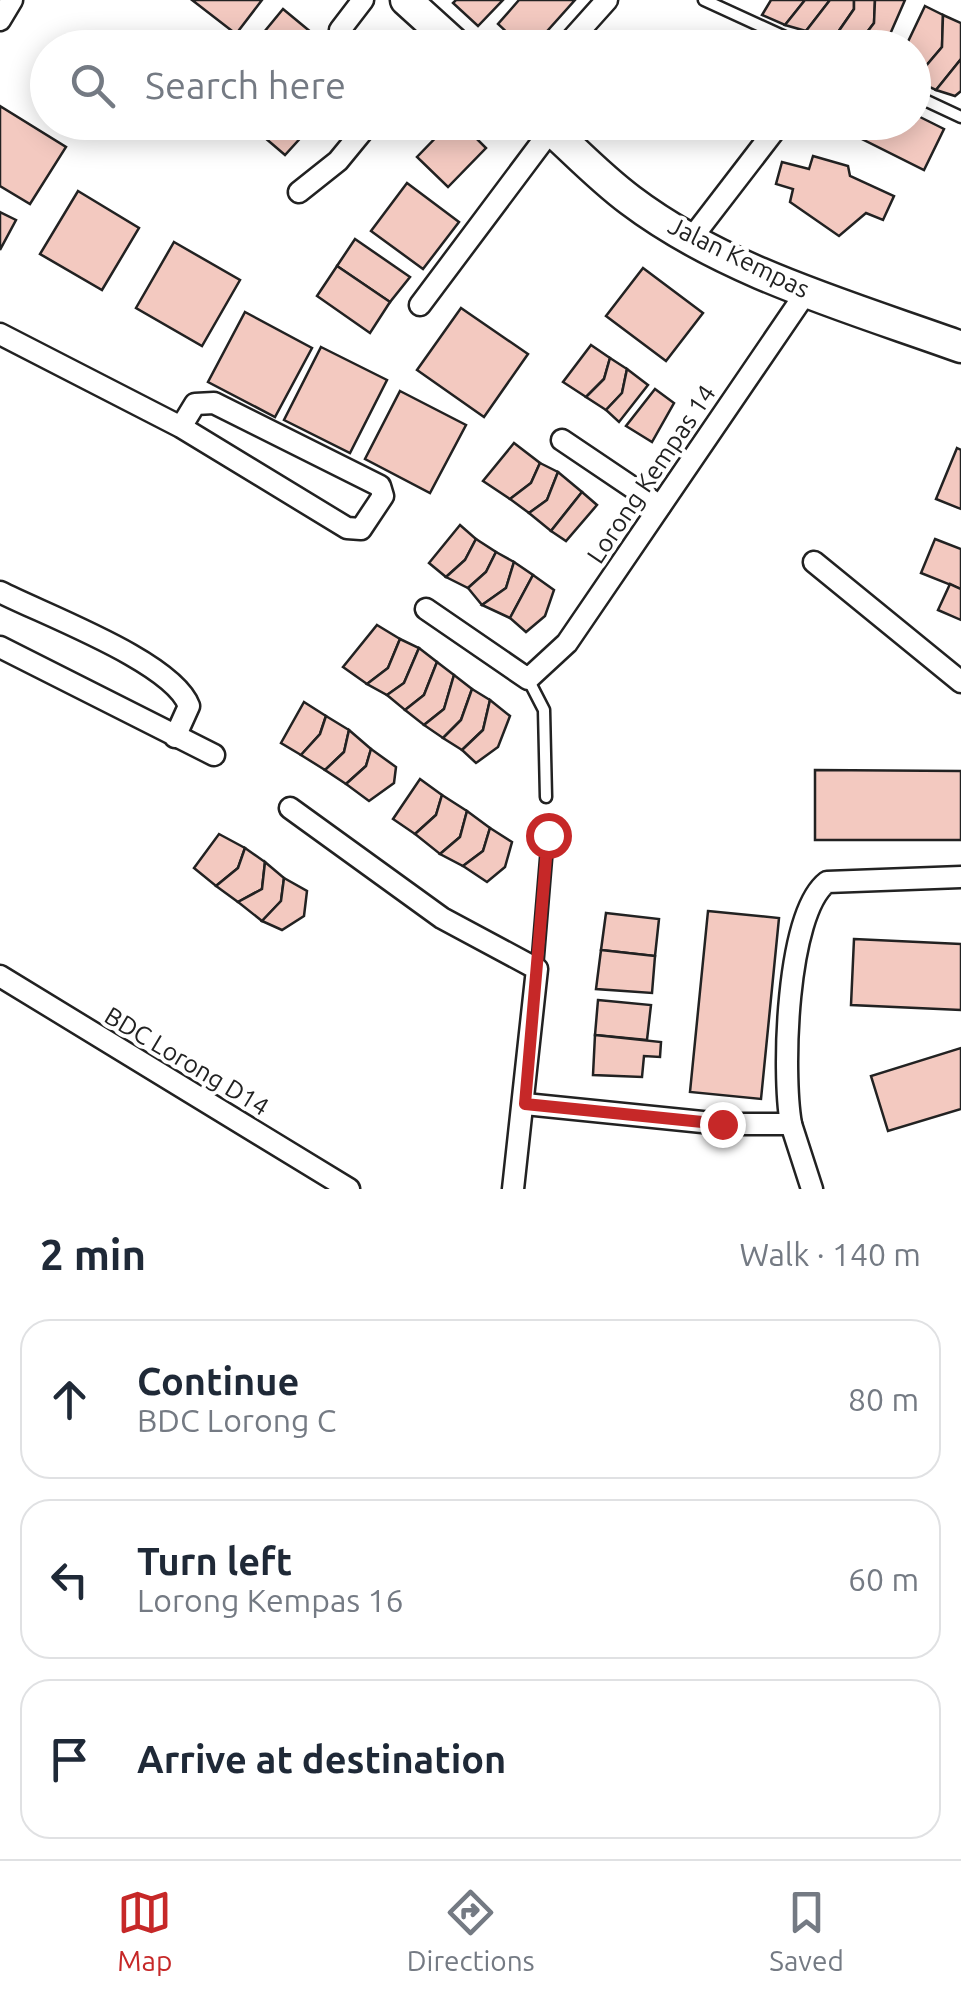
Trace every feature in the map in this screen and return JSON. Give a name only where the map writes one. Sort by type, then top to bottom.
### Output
[{"type":"street","points":[[0,20],[12,0]]},
{"type":"street","points":[[340,30],[363,0]]},
{"type":"street","points":[[406,0],[435,30]]},
{"type":"street","points":[[580,30],[607,0]]},
{"type":"street","points":[[299,192],[338,161],[355,140]]},
{"type":"street","points":[[420,305],[537,140]]},
{"type":"street","name":"Jalan Kempas","points":[[563,140],[630,200],[691,239],[807,291],[961,347]]},
{"type":"street","points":[[691,239],[768,140]]},
{"type":"street","name":"Lorong Kempas 14","points":[[528,679],[567,643],[807,291]]},
{"type":"street","points":[[0,334],[181,427],[346,528],[362,529],[383,496],[380,486],[214,404],[196,404],[181,427]]},
{"type":"street","points":[[562,440],[660,506]]},
{"type":"street","points":[[814,562],[961,682]]},
{"type":"street","points":[[0,592],[148,666],[183,690],[189,706],[175,736]]},
{"type":"street","points":[[426,608],[528,679]]},
{"type":"street","points":[[0,647],[214,755]]},
{"type":"street","points":[[290,808],[442,918],[537,970],[525,1104],[512,1189]]},
{"type":"street","points":[[812,1189],[791,1124],[786,1094],[797,937],[814,892],[827,882],[961,877]]},
{"type":"street","name":"BDC Lorong D14","points":[[0,976],[349,1189]]},
{"type":"street","points":[[525,1104],[722,1124],[791,1124]]},
{"type":"lane","points":[[704,0],[770,30]]},
{"type":"lane","points":[[931,103],[961,116]]},
{"type":"lane","points":[[528,679],[544,710],[546,796]]},
{"type":"lane","points":[[537,970],[548,835]]},
{"type":"building","points":[[192,0],[262,0],[239,30],[231,30]]},
{"type":"building","points":[[503,0],[478,26],[453,3]]},
{"type":"building","points":[[519,0],[575,0],[548,30],[504,30],[498,24]]},
{"type":"building","points":[[771,0],[805,0],[785,25],[762,15]]},
{"type":"building","points":[[805,0],[830,0],[807,30],[785,25]]},
{"type":"building","points":[[830,0],[854,0],[854,9],[839,30],[807,30]]},
{"type":"building","points":[[854,0],[875,0],[874,23],[869,30],[839,30],[854,9]]},
{"type":"building","points":[[875,0],[905,0],[892,30],[869,30],[874,23]]},
{"type":"building","points":[[925,6],[943,15],[942,47],[931,60],[931,30],[914,30]]},
{"type":"building","points":[[283,9],[308,30],[266,30]]},
{"type":"building","points":[[943,15],[961,23],[961,59],[936,90],[931,88],[931,60],[942,47]]},
{"type":"building","points":[[961,59],[961,91],[955,96],[936,90]]},
{"type":"building","points":[[0,106],[30,125],[30,140],[55,140],[66,147],[30,204],[0,186]]},
{"type":"building","points":[[931,122],[944,129],[924,170],[864,140],[931,140]]},
{"type":"building","points":[[268,140],[299,140],[285,155]]},
{"type":"building","points":[[434,140],[478,140],[486,148],[448,187],[417,157]]},
{"type":"building","points":[[813,156],[848,166],[850,176],[894,196],[883,220],[866,213],[839,236],[790,202],[793,189],[776,184],[782,162],[809,169]]},
{"type":"building","points":[[407,183],[459,222],[423,269],[371,231]]},
{"type":"building","points":[[78,191],[139,228],[102,290],[40,254]]},
{"type":"building","points":[[0,212],[16,220],[0,250]]},
{"type":"building","points":[[355,239],[410,277],[390,302],[337,266]]},
{"type":"building","points":[[174,242],[240,280],[202,346],[136,308]]},
{"type":"building","points":[[337,266],[390,302],[370,333],[317,296]]},
{"type":"building","points":[[643,268],[703,313],[666,361],[606,316]]},
{"type":"building","points":[[461,308],[528,354],[484,417],[417,370]]},
{"type":"building","points":[[245,312],[312,348],[275,417],[208,382]]},
{"type":"building","points":[[591,345],[610,358],[604,379],[586,397],[563,382]]},
{"type":"building","points":[[321,347],[387,380],[350,453],[284,420]]},
{"type":"building","points":[[610,358],[627,369],[622,393],[606,410],[586,397],[604,379]]},
{"type":"building","points":[[627,369],[648,385],[619,422],[606,410],[622,393]]},
{"type":"building","points":[[655,389],[674,403],[652,442],[626,426]]},
{"type":"building","points":[[400,391],[466,425],[430,493],[365,459]]},
{"type":"building","points":[[514,443],[540,463],[531,483],[510,499],[483,481]]},
{"type":"building","points":[[957,448],[961,450],[961,509],[936,499]]},
{"type":"building","points":[[540,463],[558,472],[547,500],[529,513],[510,499],[531,483]]},
{"type":"building","points":[[558,472],[582,492],[551,531],[529,513],[547,500]]},
{"type":"building","points":[[582,492],[597,505],[566,541],[551,531]]},
{"type":"building","points":[[460,525],[476,539],[465,560],[446,577],[429,563]]},
{"type":"building","points":[[476,539],[496,552],[486,572],[468,588],[446,577],[465,560]]},
{"type":"building","points":[[935,539],[961,549],[961,589],[921,573]]},
{"type":"building","points":[[496,552],[514,562],[506,588],[482,605],[468,588],[486,572]]},
{"type":"building","points":[[514,562],[533,575],[510,618],[482,605],[506,588]]},
{"type":"building","points":[[533,575],[554,590],[545,616],[526,632],[510,618]]},
{"type":"building","points":[[950,584],[961,589],[961,620],[938,610]]},
{"type":"building","points":[[377,625],[400,639],[388,668],[367,684],[343,667]]},
{"type":"building","points":[[400,639],[419,648],[404,683],[387,695],[367,684],[388,668]]},
{"type":"building","points":[[419,648],[437,662],[424,695],[405,710],[387,695],[404,683]]},
{"type":"building","points":[[437,662],[454,675],[444,709],[424,725],[405,710],[424,695]]},
{"type":"building","points":[[454,675],[472,689],[461,720],[443,738],[424,725],[444,709]]},
{"type":"building","points":[[472,689],[490,700],[483,730],[462,750],[443,738],[461,720]]},
{"type":"building","points":[[490,700],[510,716],[498,747],[476,763],[462,750],[483,730]]},
{"type":"building","points":[[304,702],[326,716],[320,734],[301,755],[281,743]]},
{"type":"building","points":[[326,716],[349,730],[344,752],[325,770],[301,755],[320,734]]},
{"type":"building","points":[[349,730],[371,749],[366,766],[346,784],[325,770],[344,752]]},
{"type":"building","points":[[371,749],[396,767],[394,783],[369,801],[346,784],[366,766]]},
{"type":"building","points":[[815,770],[961,771],[961,840],[815,840]]},
{"type":"building","points":[[420,779],[442,795],[436,815],[415,834],[393,819]]},
{"type":"building","points":[[442,795],[467,811],[460,837],[440,854],[415,834],[436,815]]},
{"type":"building","points":[[467,811],[490,828],[483,851],[463,866],[440,854],[460,837]]},
{"type":"building","points":[[490,828],[512,842],[505,867],[487,882],[463,866],[483,851]]},
{"type":"building","points":[[219,834],[245,848],[238,868],[216,886],[194,868]]},
{"type":"building","points":[[245,848],[265,862],[262,889],[238,902],[216,886],[238,868]]},
{"type":"building","points":[[265,862],[284,878],[281,901],[262,921],[238,902],[262,889]]},
{"type":"building","points":[[284,878],[307,891],[304,916],[282,930],[262,921],[281,901]]},
{"type":"building","points":[[708,911],[779,918],[761,1099],[690,1092]]},
{"type":"building","points":[[606,913],[659,919],[655,956],[601,950]]},
{"type":"building","points":[[854,939],[961,944],[961,1010],[851,1005]]},
{"type":"building","points":[[601,950],[655,956],[652,993],[596,989]]},
{"type":"building","points":[[598,1000],[651,1005],[647,1040],[595,1035]]},
{"type":"building","points":[[595,1035],[661,1042],[660,1057],[644,1056],[642,1077],[593,1075]]},
{"type":"building","points":[[961,1048],[961,1109],[888,1131],[871,1076]]},
{"type":"route","points":[[548,835],[525,1104],[722,1124]]}]
